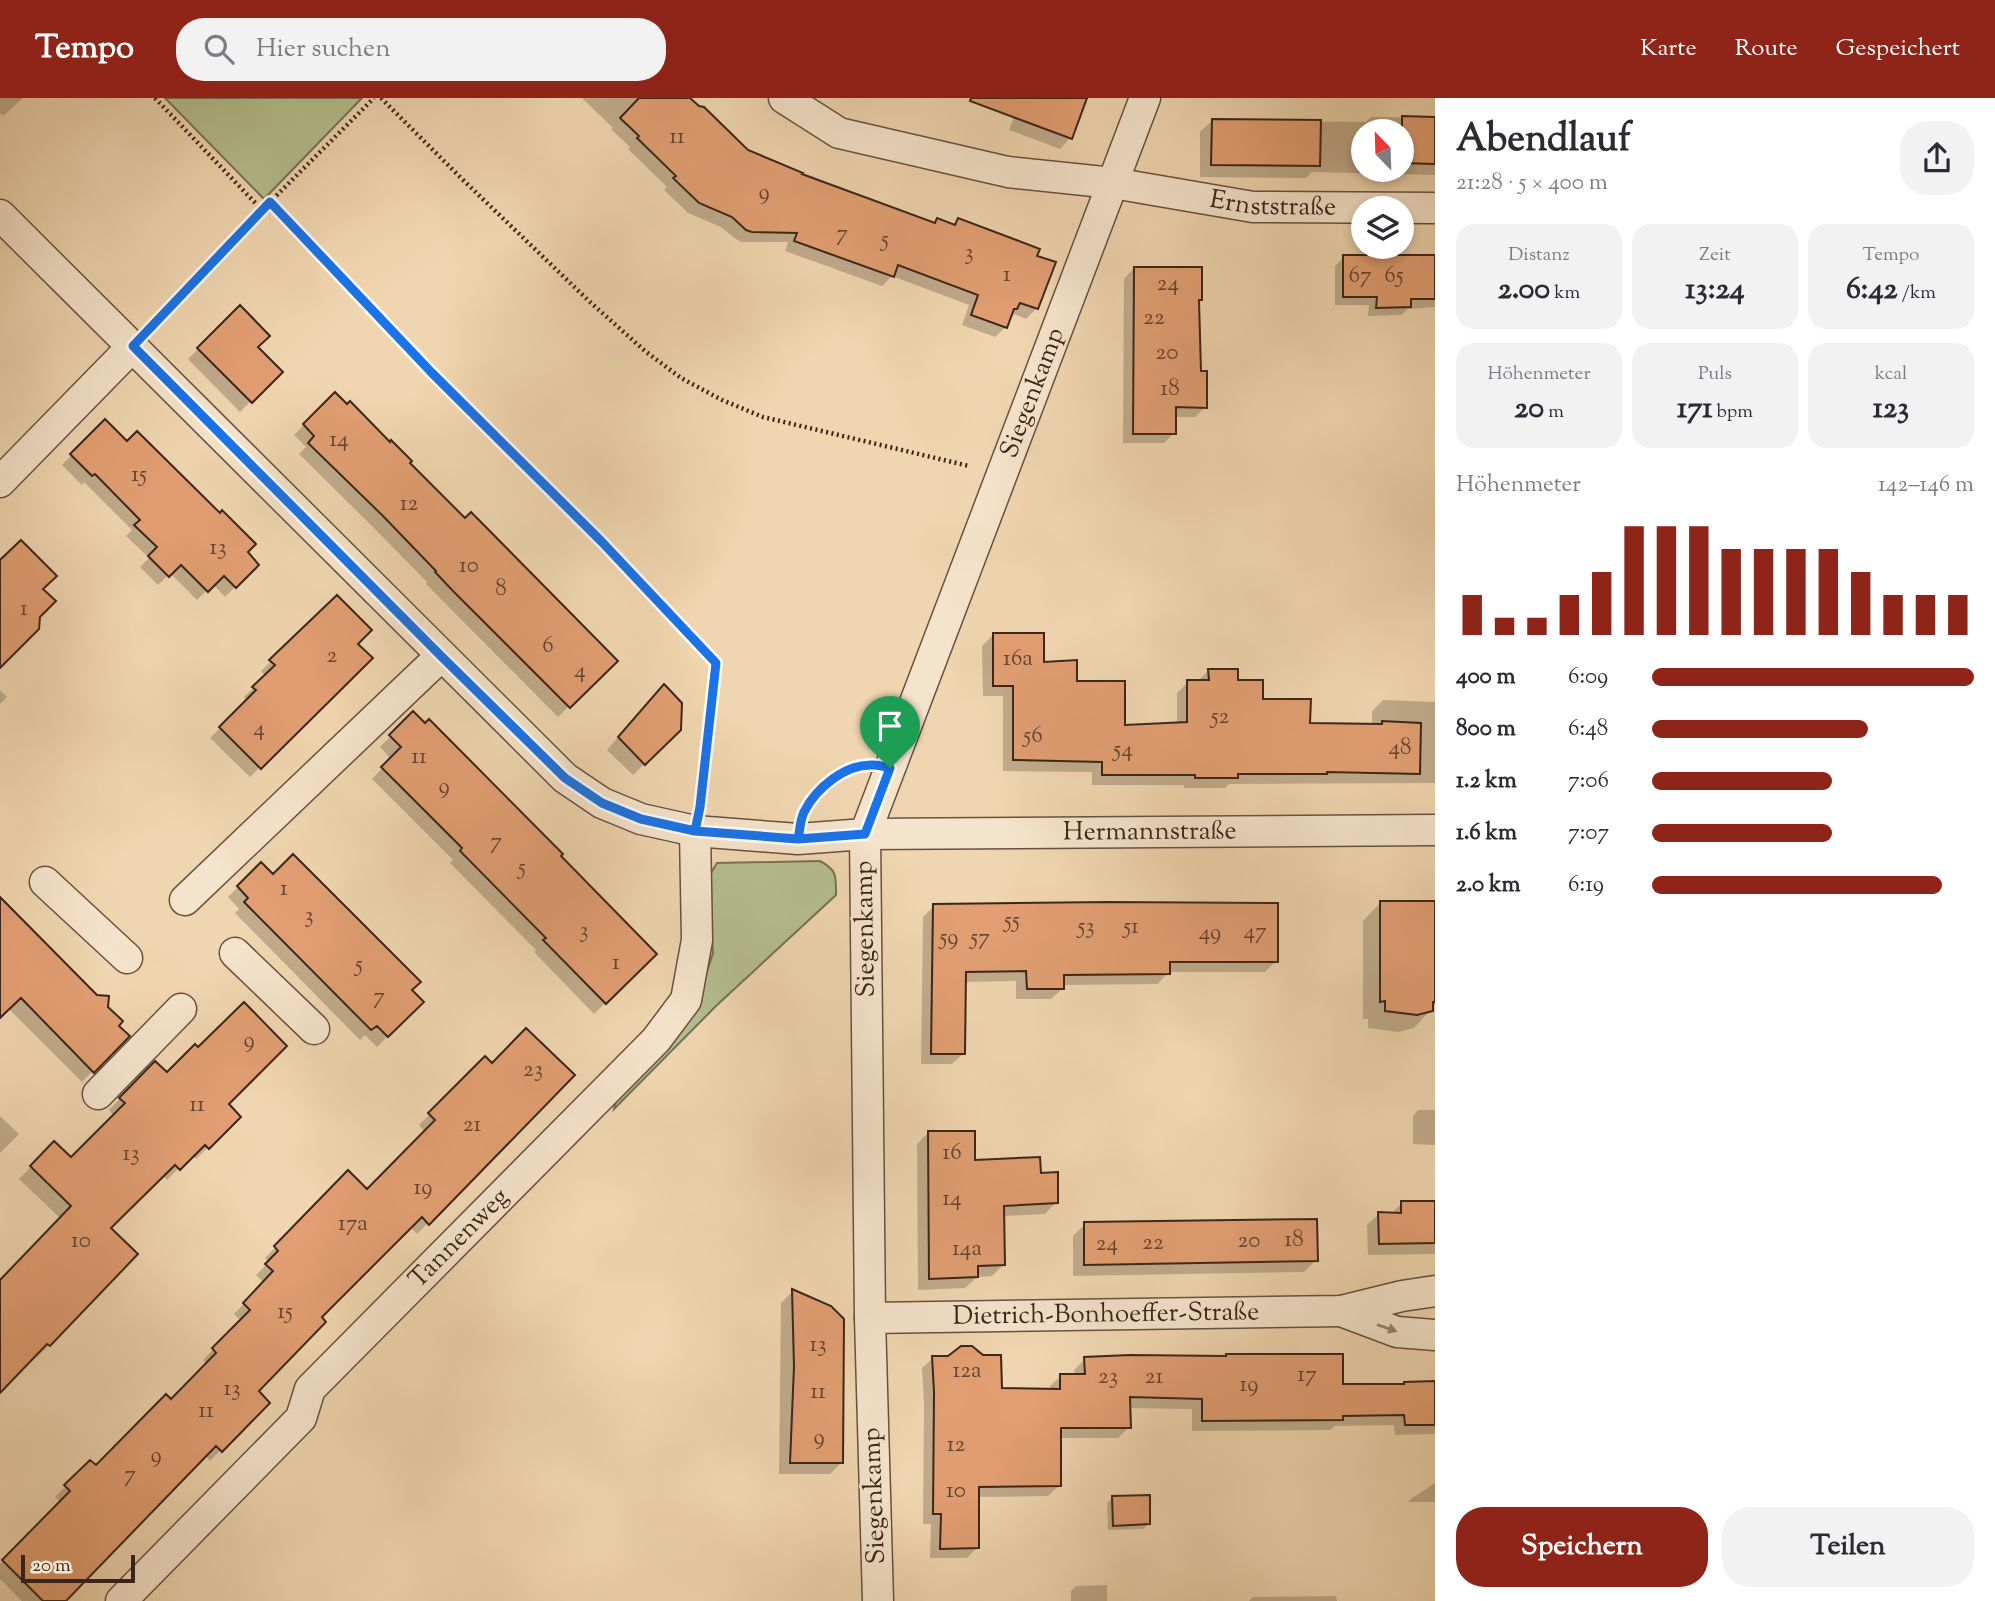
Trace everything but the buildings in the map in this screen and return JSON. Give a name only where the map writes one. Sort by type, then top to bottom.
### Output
[{"type":"street","name":"Ernststraße","points":[[784,98],[839,133],[1008,172],[1113,183],[1253,207],[1435,208]]},
{"type":"street","name":"Siegenkamp","points":[[878,1601],[870,1318],[865,834],[1145,98]]},
{"type":"street","name":"Hermannstraße","points":[[0,215],[565,778],[602,803],[641,819],[695,831],[798,839],[865,834],[1435,830]]},
{"type":"street","points":[[0,482],[133,346]]},
{"type":"street","points":[[185,900],[441,656]]},
{"type":"street","name":"Tannenweg","points":[[121,1601],[301,1418],[310,1389],[656,1041],[686,1000],[697,940],[695,831]]},
{"type":"street","points":[[45,882],[127,958]]},
{"type":"street","points":[[235,953],[314,1029]]},
{"type":"street","points":[[98,1094],[181,1009]]},
{"type":"street","name":"Dietrich-Bonhoeffer-Straße","points":[[870,1318],[1341,1311],[1435,1291]]},
{"type":"street","name":"Dietrich-Bonhoeffer-Straße","points":[[1341,1311],[1397,1332],[1435,1335]]},
{"type":"path","points":[[155,98],[262,210]]},
{"type":"path","points":[[133,346],[262,210],[374,98]]},
{"type":"path","points":[[381,98],[590,302],[645,351],[681,378],[722,400],[763,417],[1003,474]]},
{"type":"path","points":[[270,202],[432,373],[601,541],[716,663],[695,831]]},
{"type":"path","points":[[798,839],[803,814],[815,795],[833,779],[855,767],[873,765],[890,768]]},
{"type":"green space","points":[[165,98],[362,98],[264,199]]},
{"type":"green space","points":[[820,861],[830,867],[834,874],[836,895],[716,1006],[614,1109],[618,1091],[695,1008],[713,953],[708,878],[717,863]]},
{"type":"route","points":[[890,768],[865,834],[798,839],[695,831],[716,663],[601,541],[432,373],[270,202],[133,346],[565,778],[602,803],[641,819],[695,831],[798,839],[803,814],[815,795],[833,779],[855,767],[873,765],[890,768]]}]
